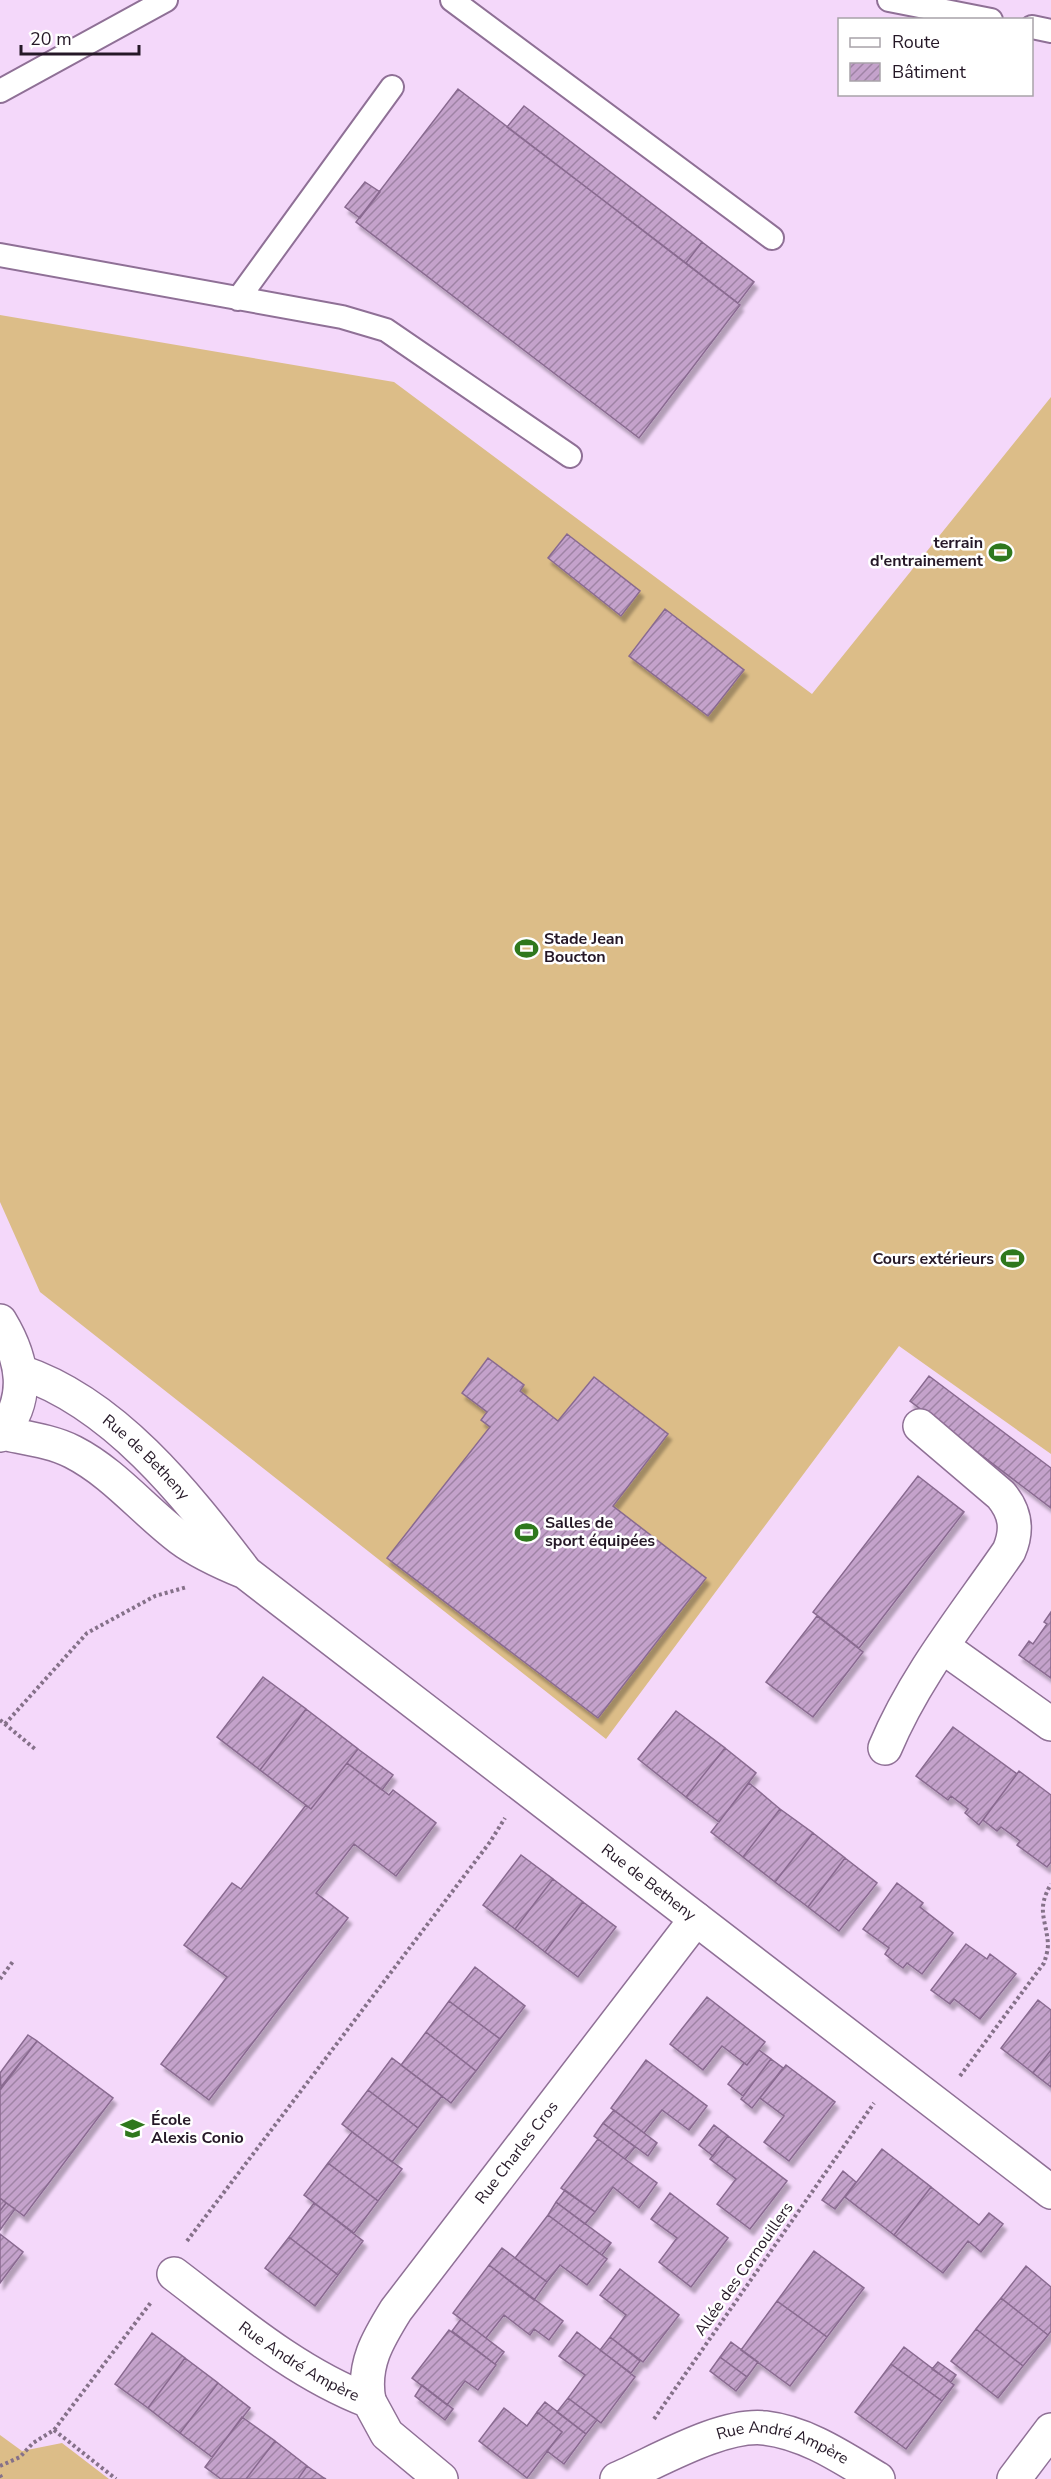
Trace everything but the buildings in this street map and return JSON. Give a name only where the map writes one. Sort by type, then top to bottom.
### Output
[{"type":"street","name":"Rue de Betheny","points":[[0,1321],[14,1343],[21,1372],[17,1404],[1,1434],[49,1443],[72,1451],[94,1464],[181,1539],[214,1559],[245,1572],[1051,2192]]},
{"type":"street","name":"Rue de Betheny","points":[[21,1372],[42,1379],[80,1399],[128,1438],[204,1518],[245,1572]]},
{"type":"street","points":[[885,1748],[900,1713],[1009,1551],[1016,1525],[1009,1504],[1001,1495],[920,1426]]},
{"type":"street","points":[[943,1647],[1051,1724]]},
{"type":"street","name":"Rue Charles Cros","points":[[369,2401],[366,2384],[373,2351],[396,2310],[696,1919]]},
{"type":"street","name":"Rue André Ampère","points":[[174,2274],[309,2373],[337,2389],[369,2401],[387,2434],[441,2479]]},
{"type":"street","name":"Rue André Ampère","points":[[617,2479],[721,2434],[745,2428],[764,2428],[804,2438],[878,2479]]},
{"type":"street","points":[[1014,2479],[1051,2430]]},
{"type":"lane","points":[[0,92],[166,0]]},
{"type":"lane","points":[[452,0],[772,238]]},
{"type":"lane","points":[[889,0],[981,18]]},
{"type":"lane","points":[[1033,27],[1051,31]]},
{"type":"lane","points":[[238,298],[392,87]]},
{"type":"lane","points":[[0,255],[342,317],[386,330],[570,456]]},
{"type":"path","points":[[5,1724],[87,1633],[155,1596],[197,1585]]},
{"type":"path","points":[[0,1720],[35,1749]]},
{"type":"path","points":[[0,2466],[20,2457],[33,2443],[54,2430],[174,2274],[187,2241],[490,1842],[525,1788]]},
{"type":"path","points":[[938,2106],[1044,1963],[1048,1946],[1041,1912],[1042,1902],[1051,1884]]},
{"type":"path","points":[[0,1979],[14,1960]]},
{"type":"path","name":"Allée des Cornouillers","points":[[653,2421],[895,2073]]},
{"type":"path","points":[[54,2430],[116,2479]]},
{"type":"path","points":[[0,2475],[2,2479]]},
{"type":"shaded area","name":"Stade Jean Boucton","points":[[0,315],[394,382],[812,694],[1051,397],[1051,1454],[899,1346],[606,1739],[40,1292],[0,1202]]},
{"type":"shaded area","points":[[0,2435],[22,2451],[62,2443],[109,2479],[0,2479]]},
{"type":"place","name":"terrain d'entrainement","points":[[1001,552]]},
{"type":"place","name":"Stade Jean Boucton","points":[[526,948]]},
{"type":"place","name":"Cours extérieurs","points":[[1012,1259]]},
{"type":"place","name":"Salles de sport équipées","points":[[527,1532]]},
{"type":"place","name":"École Alexis Conio","points":[[133,2129]]}]
